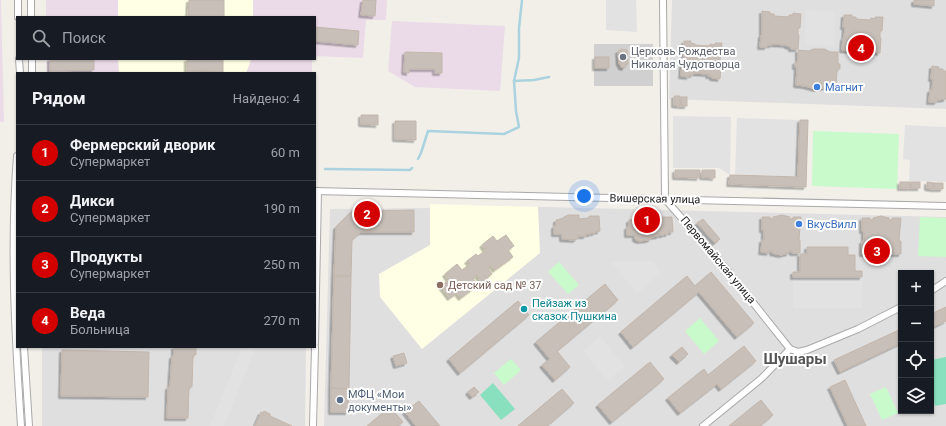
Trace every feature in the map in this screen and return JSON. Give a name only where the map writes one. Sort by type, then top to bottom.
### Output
[{"type":"street","points":[[18,0],[18,16]]},
{"type":"street","points":[[31,0],[31,16]]},
{"type":"street","points":[[663,0],[665,199]]},
{"type":"street","points":[[19,60],[20,72]]},
{"type":"street","points":[[32,60],[32,72]]},
{"type":"street","points":[[16,172],[13,217],[13,279],[14,327],[21,426]]},
{"type":"street","name":"Вишерская улица","points":[[316,191],[946,206]]},
{"type":"street","name":"Первомайская улица","points":[[665,199],[727,270],[790,349]]},
{"type":"street","points":[[934,289],[946,281]]},
{"type":"street","points":[[703,426],[762,378],[790,349],[798,352],[807,350],[858,329],[898,309]]},
{"type":"street","points":[[24,348],[29,426]]},
{"type":"street","points":[[313,426],[315,348]]},
{"type":"shaded area","points":[[1,0],[4,122],[0,122]]},
{"type":"shaded area","points":[[46,0],[387,0],[386,20],[366,20],[363,58],[316,56],[316,16],[46,16]]},
{"type":"shaded area","points":[[118,0],[253,0],[253,16],[118,16]]},
{"type":"shaded area","points":[[606,0],[636,0],[637,32],[606,30]]},
{"type":"shaded area","points":[[672,0],[946,0],[946,109],[669,99]]},
{"type":"shaded area","points":[[806,10],[835,11],[834,46],[805,45]]},
{"type":"shaded area","points":[[392,21],[505,26],[500,91],[415,87],[388,71]]},
{"type":"shaded area","points":[[594,44],[653,44],[653,86],[594,86]]},
{"type":"shaded area","points":[[47,60],[312,60],[312,72],[47,72]]},
{"type":"shaded area","points":[[118,60],[251,60],[246,72],[119,72]]},
{"type":"shaded area","points":[[673,116],[731,117],[730,175],[719,168],[673,168]]},
{"type":"shaded area","points":[[737,118],[800,120],[798,177],[735,176]]},
{"type":"shaded area","points":[[905,125],[946,127],[946,182],[909,181],[910,160],[903,159]]},
{"type":"shaded area","name":"Детский сад № 37","points":[[430,204],[538,207],[540,253],[422,349],[380,297],[379,274],[430,245]]},
{"type":"shaded area","points":[[547,207],[946,217],[946,426],[324,426],[330,209]]},
{"type":"shaded area","points":[[653,261],[661,273],[637,294],[611,262]]},
{"type":"shaded area","points":[[793,277],[862,277],[862,308],[793,308]]},
{"type":"shaded area","points":[[600,336],[625,366],[608,381],[583,351]]},
{"type":"shaded area","points":[[42,348],[306,348],[305,426],[42,426]]},
{"type":"shaded area","points":[[242,348],[256,348],[224,426],[210,426]]},
{"type":"green space","points":[[813,131],[899,134],[897,189],[812,186]]},
{"type":"green space","points":[[920,217],[946,218],[946,257],[918,256]]},
{"type":"green space","points":[[559,262],[579,285],[568,294],[548,272]]},
{"type":"green space","points":[[700,318],[719,341],[704,354],[685,331]]},
{"type":"green space","points":[[946,357],[946,404],[935,406],[934,402],[934,359]]},
{"type":"green space","points":[[511,359],[521,370],[504,385],[494,373]]},
{"type":"green space","points":[[493,383],[515,409],[501,420],[480,395]]},
{"type":"green space","points":[[886,387],[898,413],[882,420],[870,394]]},
{"type":"building","points":[[189,0],[224,0],[224,16],[188,16]]},
{"type":"building","points":[[363,0],[376,0],[375,16],[361,15]]},
{"type":"building","points":[[914,0],[934,0],[934,6],[914,4]]},
{"type":"building","points":[[762,11],[770,12],[770,14],[774,14],[774,16],[789,17],[789,15],[793,15],[793,13],[801,14],[800,28],[798,28],[798,49],[791,49],[791,47],[787,45],[772,44],[767,45],[767,47],[760,47],[762,35]]},
{"type":"building","points":[[844,15],[852,15],[852,17],[856,17],[856,19],[871,20],[871,18],[875,19],[875,17],[883,17],[882,31],[880,31],[880,53],[873,52],[873,50],[869,50],[869,48],[854,47],[854,49],[850,49],[849,51],[842,50],[845,27],[843,27]]},
{"type":"building","points":[[316,27],[359,31],[358,45],[316,41]]},
{"type":"building","points":[[684,41],[691,41],[691,43],[695,45],[710,46],[710,44],[715,45],[715,43],[722,43],[719,67],[721,67],[720,79],[712,78],[712,76],[708,76],[709,74],[693,73],[693,75],[689,75],[689,77],[681,76],[682,64],[684,64]]},
{"type":"building","name":"Церковь Рождества Николая Чудотворца","points":[[621,49],[627,50],[628,64],[626,64],[624,68],[619,64],[618,51]]},
{"type":"building","points":[[813,49],[825,49],[830,52],[838,52],[838,64],[840,64],[840,69],[837,69],[836,88],[827,87],[816,89],[796,85],[797,67],[795,67],[795,62],[798,62],[798,50],[809,51]]},
{"type":"building","points":[[405,52],[442,53],[442,73],[435,73],[435,69],[409,69],[409,73],[404,72]]},
{"type":"building","points":[[595,57],[609,57],[609,68],[595,68]]},
{"type":"building","points":[[50,60],[94,60],[94,70],[50,71]]},
{"type":"building","points":[[187,60],[223,60],[223,72],[187,71]]},
{"type":"building","points":[[932,66],[939,67],[939,69],[946,71],[946,99],[937,100],[937,102],[929,102],[933,79],[931,79]]},
{"type":"building","points":[[674,96],[680,96],[680,106],[674,105]]},
{"type":"building","points":[[681,97],[687,97],[687,106],[681,106]]},
{"type":"building","points":[[361,115],[378,115],[378,125],[361,124]]},
{"type":"building","points":[[800,120],[808,120],[806,187],[729,184],[730,175],[798,177]]},
{"type":"building","points":[[395,121],[416,121],[416,140],[395,139]]},
{"type":"building","points":[[675,170],[700,170],[699,178],[675,177]]},
{"type":"building","points":[[702,170],[715,170],[715,178],[702,177]]},
{"type":"building","points":[[900,182],[910,182],[910,188],[900,188]]},
{"type":"building","points":[[911,182],[920,182],[920,188],[911,188]]},
{"type":"building","points":[[927,182],[934,183],[933,189],[927,188]]},
{"type":"building","points":[[934,183],[943,183],[943,189],[933,189]]},
{"type":"building","points":[[414,210],[414,232],[361,232],[352,240],[351,276],[334,276],[336,227],[352,211]]},
{"type":"building","points":[[568,215],[579,215],[579,219],[589,218],[589,216],[599,216],[600,231],[586,234],[586,236],[578,236],[575,240],[562,239],[562,234],[554,234],[554,226],[556,226],[556,220],[564,218]]},
{"type":"building","points":[[782,215],[790,217],[789,219],[793,219],[793,217],[801,217],[799,240],[800,253],[792,253],[792,251],[789,251],[789,253],[781,255],[772,253],[773,251],[769,251],[769,253],[761,252],[762,240],[764,240],[762,217],[770,217],[770,219],[773,219],[773,217]]},
{"type":"building","points":[[652,216],[652,219],[672,217],[673,232],[651,237],[651,239],[648,240],[639,241],[635,239],[635,235],[627,235],[629,220],[637,219],[637,217]]},
{"type":"building","points":[[881,216],[889,218],[889,220],[892,220],[892,218],[901,218],[899,241],[901,241],[901,254],[892,254],[892,252],[889,252],[889,254],[881,256],[870,252],[870,254],[862,254],[864,231],[862,231],[862,218],[870,218],[870,220],[873,220],[873,218]]},
{"type":"building","points":[[703,219],[720,239],[715,243],[697,223]]},
{"type":"building","points":[[506,235],[514,246],[508,250],[513,257],[495,270],[491,265],[488,268],[492,274],[482,282],[477,275],[473,278],[478,285],[461,298],[457,293],[450,298],[441,286],[449,280],[445,274],[457,264],[462,270],[470,264],[467,261],[476,254],[478,256],[486,250],[482,245],[493,236],[497,241]]},
{"type":"building","points":[[807,247],[848,247],[848,255],[855,255],[855,271],[862,271],[862,277],[793,277],[793,272],[800,272],[800,254],[807,254]]},
{"type":"building","points":[[711,272],[754,323],[737,337],[699,292],[633,347],[621,332],[687,276],[695,286]]},
{"type":"building","points":[[334,276],[351,276],[349,389],[331,388]]},
{"type":"building","points":[[605,284],[618,300],[557,351],[570,367],[555,380],[542,365],[550,359],[536,342]]},
{"type":"building","points":[[518,301],[529,315],[460,373],[449,359]]},
{"type":"building","points":[[946,307],[946,321],[934,327],[934,313]]},
{"type":"building","points":[[898,330],[898,344],[840,372],[834,360]]},
{"type":"building","points":[[744,346],[756,361],[721,389],[717,384],[680,413],[668,398],[704,369],[708,375]]},
{"type":"building","points":[[682,347],[688,354],[679,362],[672,355]]},
{"type":"building","points":[[174,348],[196,348],[196,355],[193,355],[192,387],[189,387],[188,418],[167,418],[168,387],[170,387],[172,356],[174,356]]},
{"type":"building","points":[[62,350],[149,352],[148,397],[61,396]]},
{"type":"building","points":[[404,353],[407,363],[396,366],[393,356]]},
{"type":"building","points":[[650,362],[664,379],[612,422],[598,405]]},
{"type":"building","points":[[845,380],[866,426],[848,426],[830,387]]},
{"type":"building","points":[[474,387],[479,392],[472,397],[468,392]]},
{"type":"building","name":"МФЦ «Мои документы»","points":[[331,388],[349,389],[348,412],[331,412]]},
{"type":"building","points":[[562,389],[574,403],[547,426],[518,426]]},
{"type":"building","points":[[761,400],[773,415],[760,426],[729,426]]},
{"type":"building","points":[[419,401],[440,426],[416,426],[405,412]]},
{"type":"building","points":[[390,407],[403,422],[398,426],[367,426]]},
{"type":"building","points":[[264,411],[270,414],[270,416],[292,426],[255,426],[261,412],[263,413]]},
{"type":"waterway","points":[[418,159],[428,131],[504,134],[519,127],[516,111],[514,81],[519,58],[519,28],[522,0]]},
{"type":"waterway","points":[[514,81],[534,80],[549,77]]},
{"type":"waterway","points":[[325,169],[410,170],[412,168]]},
{"type":"place","name":"Веда","points":[[861,48]]},
{"type":"place","name":"Церковь Рождества Николая Чудотворца","points":[[623,57]]},
{"type":"place","name":"Магнит","points":[[817,87]]},
{"type":"place","name":"Дикси","points":[[367,214]]},
{"type":"place","name":"Фермерский дворик","points":[[647,220]]},
{"type":"place","name":"ВкусВилл","points":[[799,224]]},
{"type":"place","name":"Продукты","points":[[877,251]]},
{"type":"place","name":"Детский сад № 37","points":[[440,285]]},
{"type":"place","name":"Пейзаж из сказок Пушкина","points":[[524,309]]},
{"type":"place","name":"МФЦ «Мои документы»","points":[[340,400]]},
{"type":"district","name":"Шушары","points":[[795,359]]}]
